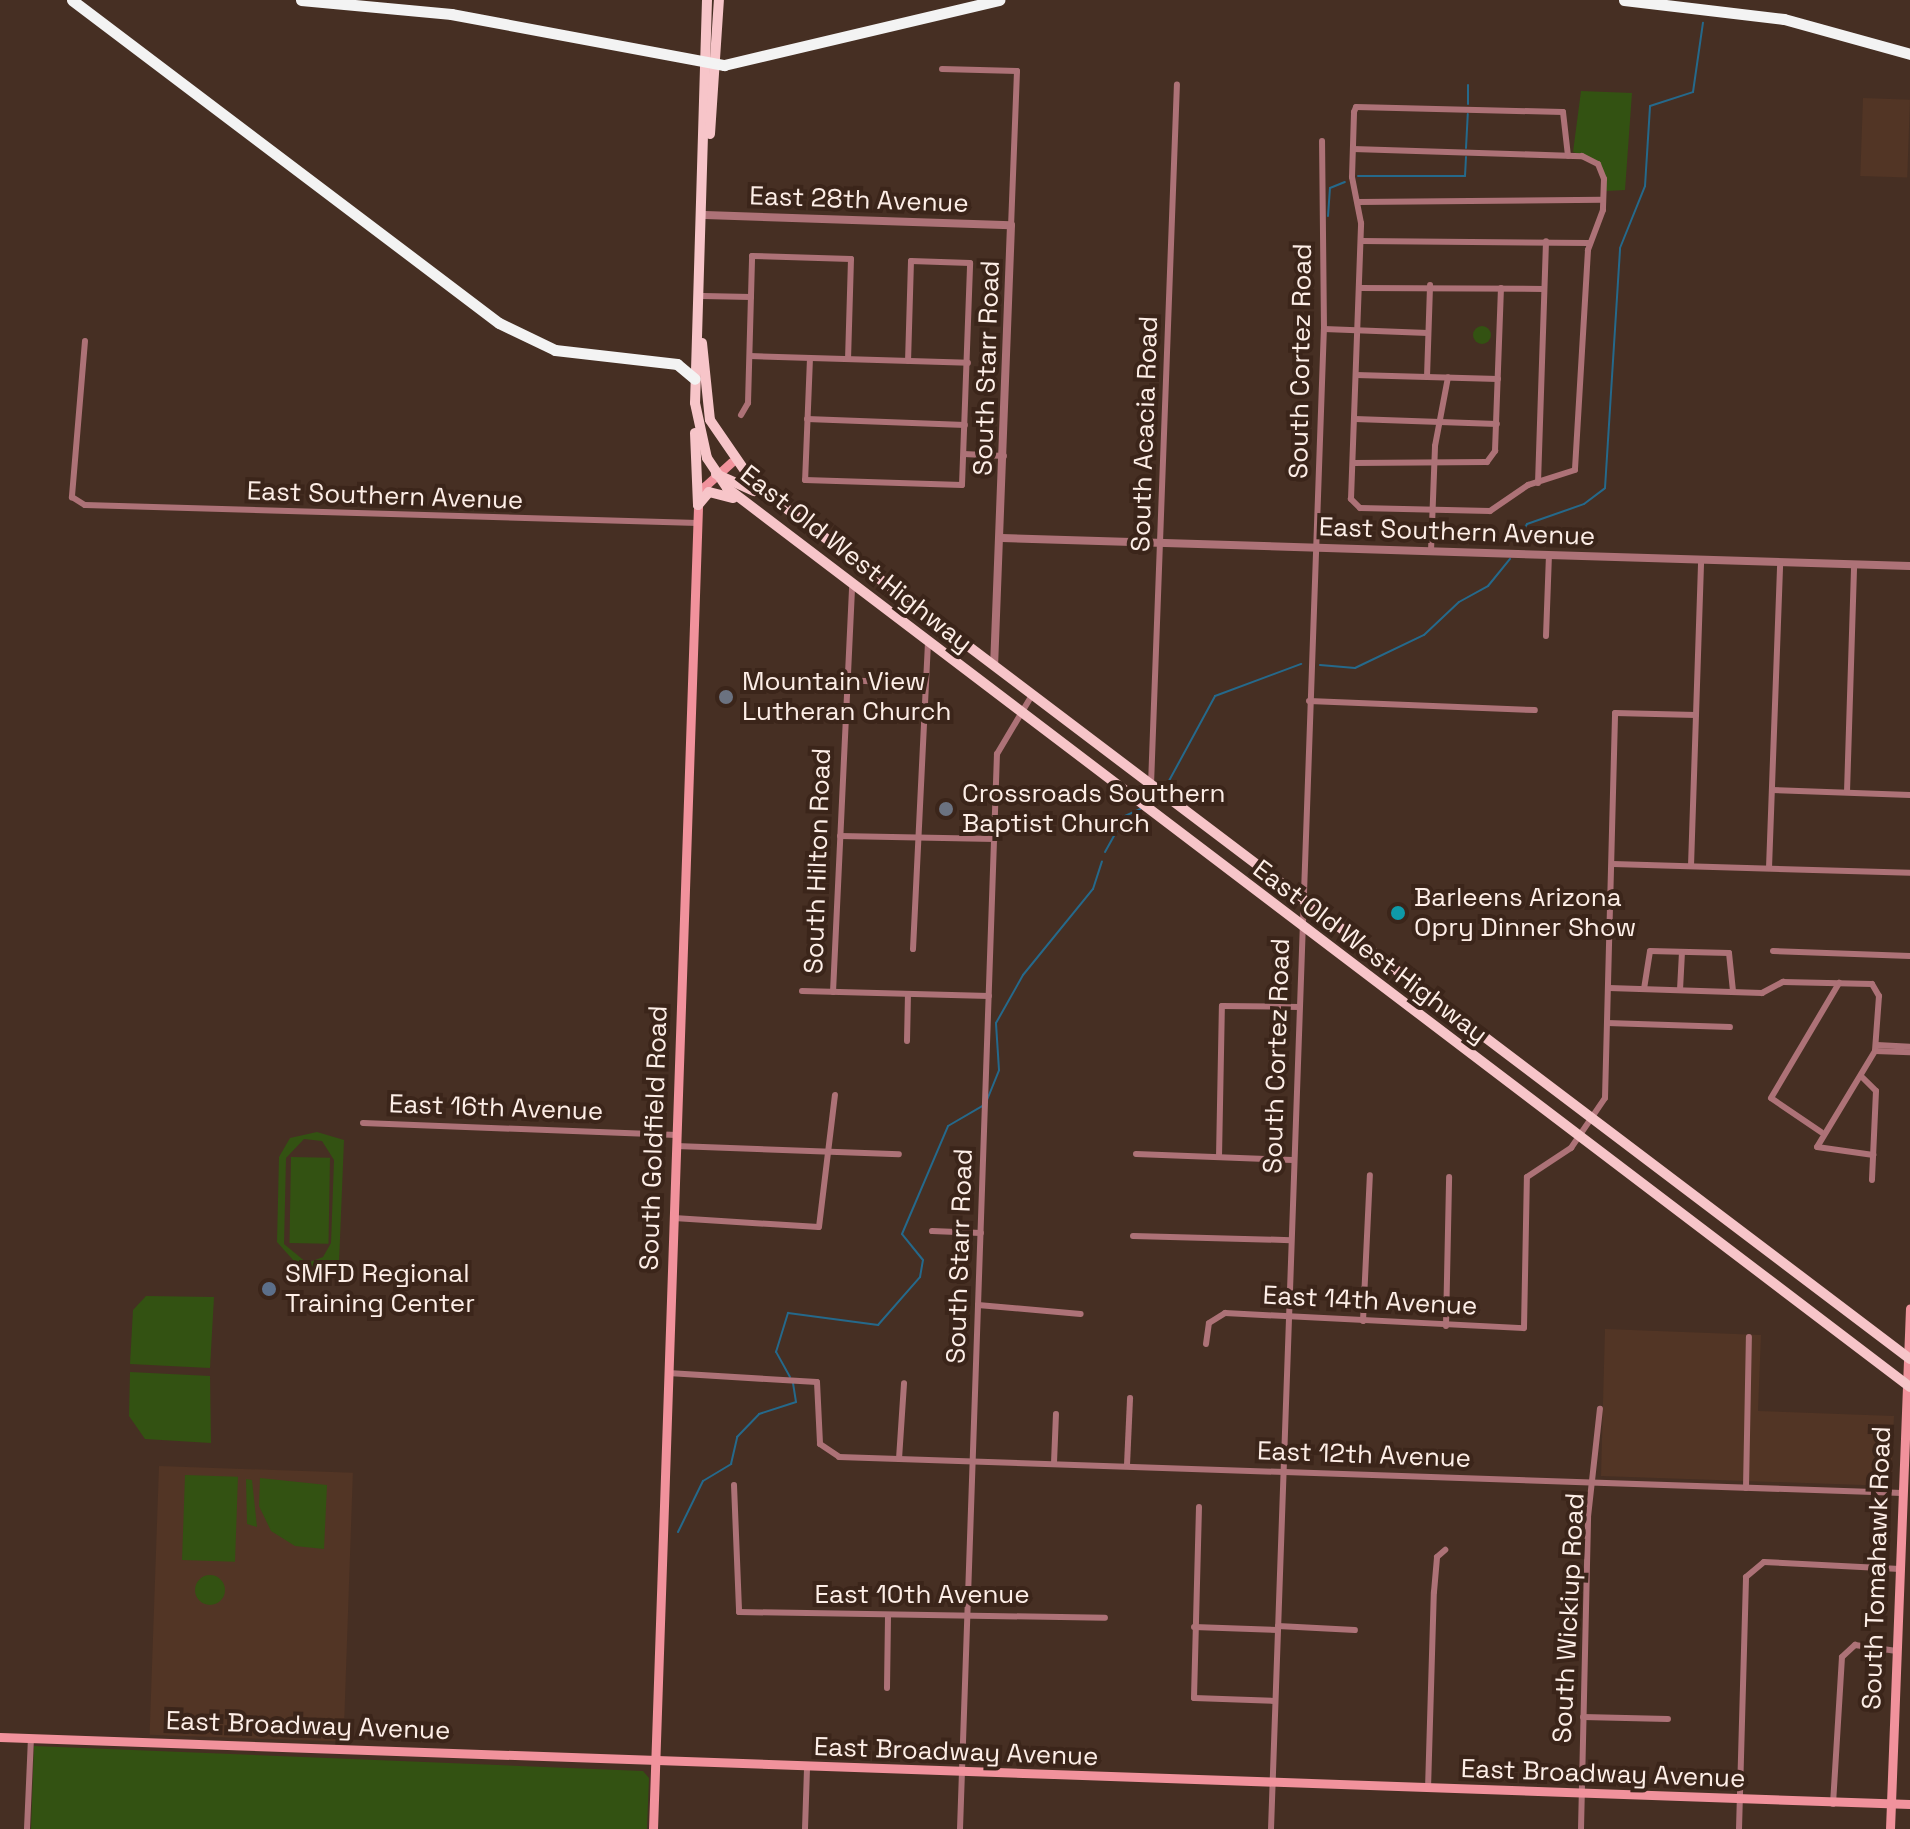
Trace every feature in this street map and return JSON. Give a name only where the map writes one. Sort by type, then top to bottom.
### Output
[{"type":"highway","points":[[72,0],[499,323],[555,350],[682,365],[695,379]]},
{"type":"highway","points":[[301,0],[451,14],[711,65],[999,0]]},
{"type":"highway","points":[[1624,0],[1784,19],[1910,54]]},
{"type":"main road","points":[[707,0],[711,65]]},
{"type":"main road","points":[[701,337],[711,65],[719,0]]},
{"type":"main road","name":"East Old West Highway","points":[[701,337],[695,379],[695,415],[716,474],[739,501],[1908,1385]]},
{"type":"main road","name":"East Old West Highway","points":[[701,337],[706,403],[732,462],[789,511],[1908,1358]]},
{"type":"main road","points":[[695,415],[698,505]]},
{"type":"main road","points":[[698,505],[716,474],[732,462]]},
{"type":"main road","points":[[716,474],[789,511]]},
{"type":"main road","points":[[698,505],[714,491],[739,501]]},
{"type":"main road","name":"South Goldfield Road","points":[[653,1829],[698,505]]},
{"type":"main road","name":"South Tomahawk Road","points":[[1890,1829],[1910,1308]]},
{"type":"main road","name":"East Broadway Avenue","points":[[0,1737],[807,1769],[1833,1804],[1910,1804]]},
{"type":"street","name":"South Starr Road","points":[[942,69],[1017,71],[1002,538],[994,666]]},
{"type":"street","name":"South Acacia Road","points":[[1158,790],[1161,543],[1177,84]]},
{"type":"street","points":[[1353,149],[1568,156],[1598,164],[1603,200],[1589,243],[1575,470],[1538,483],[1490,511],[1433,510],[1353,505],[1361,241],[1353,149],[1356,107],[1568,114],[1568,156]]},
{"type":"street","name":"South Cortez Road","points":[[1271,1829],[1324,329],[1322,141]]},
{"type":"street","points":[[1358,202],[1603,200]]},
{"type":"street","name":"East 28th Avenue","points":[[705,215],[1011,225]]},
{"type":"street","points":[[1361,241],[1589,243]]},
{"type":"street","points":[[1538,483],[1546,241]]},
{"type":"street","points":[[741,415],[750,356],[752,256],[851,259],[848,359]]},
{"type":"street","points":[[810,358],[805,480],[962,485],[970,263],[911,261],[908,361]]},
{"type":"street","points":[[1359,288],[1430,285],[1544,289]]},
{"type":"street","points":[[1427,377],[1430,285]]},
{"type":"street","points":[[1353,463],[1434,466],[1487,462],[1497,424],[1501,288]]},
{"type":"street","points":[[703,296],[751,297]]},
{"type":"street","points":[[1324,329],[1428,333]]},
{"type":"street","name":"East Southern Avenue","points":[[85,341],[72,497],[85,505],[420,518],[698,523]]},
{"type":"street","points":[[750,356],[968,363]]},
{"type":"street","points":[[1356,375],[1498,379]]},
{"type":"street","points":[[1431,551],[1434,466],[1448,377]]},
{"type":"street","points":[[807,419],[965,425]]},
{"type":"street","points":[[1355,419],[1497,424]]},
{"type":"street","points":[[964,454],[1004,456]]},
{"type":"street","name":"East Southern Avenue","points":[[1002,538],[1910,566]]},
{"type":"street","points":[[1546,636],[1549,555]]},
{"type":"street","points":[[1691,866],[1701,560]]},
{"type":"street","points":[[1769,868],[1780,562]]},
{"type":"street","points":[[1847,792],[1854,564]]},
{"type":"street","name":"South Hilton Road","points":[[833,992],[845,680],[852,588]]},
{"type":"street","points":[[913,949],[923,684],[928,645]]},
{"type":"street","points":[[845,680],[923,684]]},
{"type":"street","name":"South Starr Road","points":[[960,1829],[998,747],[1032,695]]},
{"type":"street","points":[[1309,701],[1535,710]]},
{"type":"street","points":[[1577,1136],[1605,1098],[1615,713],[1696,715]]},
{"type":"street","points":[[1772,790],[1910,795]]},
{"type":"street","points":[[840,836],[995,839]]},
{"type":"street","points":[[1613,864],[1910,873]]},
{"type":"street","points":[[1644,989],[1650,951],[1682,952],[1732,955],[1733,992]]},
{"type":"street","points":[[1773,951],[1910,956]]},
{"type":"street","points":[[1680,990],[1682,952]]},
{"type":"street","points":[[1609,988],[1771,991],[1783,982],[1876,987],[1876,1048],[1863,1078],[1821,1132],[1817,1147],[1873,1155]]},
{"type":"street","points":[[1821,1132],[1771,1098],[1839,983]]},
{"type":"street","points":[[802,991],[989,996]]},
{"type":"street","points":[[907,1041],[908,994]]},
{"type":"street","points":[[1219,1157],[1222,1006],[1299,1007]]},
{"type":"street","points":[[1607,1023],[1730,1027]]},
{"type":"street","points":[[1876,1048],[1910,1050]]},
{"type":"street","points":[[1863,1078],[1876,1091],[1872,1180]]},
{"type":"street","points":[[674,1218],[819,1227],[835,1095]]},
{"type":"street","name":"East 16th Avenue","points":[[363,1123],[899,1154]]},
{"type":"street","name":"East 14th Avenue","points":[[1206,1344],[1214,1316],[1524,1328],[1527,1177],[1538,1163],[1564,1155],[1577,1136]]},
{"type":"street","points":[[1136,1154],[1293,1160]]},
{"type":"street","points":[[1363,1321],[1370,1175]]},
{"type":"street","points":[[1446,1326],[1449,1177]]},
{"type":"street","points":[[932,1231],[981,1233]]},
{"type":"street","points":[[1133,1236],[1291,1240]]},
{"type":"street","points":[[978,1305],[1081,1314]]},
{"type":"street","points":[[1746,1488],[1749,1337]]},
{"type":"street","name":"East 12th Avenue","points":[[668,1373],[817,1382],[825,1453],[899,1459],[1902,1493]]},
{"type":"street","points":[[899,1459],[904,1383]]},
{"type":"street","points":[[1127,1465],[1130,1398]]},
{"type":"street","name":"South Wickiup Road","points":[[1581,1829],[1583,1717],[1600,1409]]},
{"type":"street","points":[[1054,1463],[1056,1414]]},
{"type":"street","name":"East 10th Avenue","points":[[734,1485],[739,1612],[888,1617],[1105,1618]]},
{"type":"street","points":[[1199,1507],[1194,1698],[1275,1701]]},
{"type":"street","points":[[1428,1789],[1434,1592],[1437,1557],[1445,1550]]},
{"type":"street","points":[[1739,1829],[1738,1687],[1752,1568],[1764,1562],[1900,1569]]},
{"type":"street","points":[[887,1688],[888,1617]]},
{"type":"street","points":[[1194,1627],[1355,1630]]},
{"type":"street","points":[[1833,1804],[1839,1666],[1848,1646],[1897,1651]]},
{"type":"street","points":[[1583,1717],[1668,1719]]},
{"type":"street","points":[[27,1829],[31,1739]]},
{"type":"street","points":[[805,1829],[807,1769]]},
{"type":"shaded area","points":[[1863,98],[1910,100],[1907,178],[1860,176]]},
{"type":"shaded area","points":[[1605,1329],[1761,1335],[1758,1411],[1894,1416],[1891,1486],[1601,1476]]},
{"type":"shaded area","points":[[159,1466],[353,1473],[343,1742],[150,1735]]},
{"type":"green space","points":[[1581,91],[1632,93],[1625,190],[1606,191],[1600,162],[1573,152]]},
{"type":"green space","points":[[1478,326],[1486,326],[1491,335],[1489,342],[1478,344],[1473,339],[1473,331]]},
{"type":"green space","points":[[317,1132],[344,1140],[339,1263],[302,1270],[277,1242],[279,1157],[290,1138]],"holes":[[[304,1139],[322,1141],[334,1160],[331,1243],[323,1257],[307,1263],[284,1244],[286,1158]]]},
{"type":"green space","points":[[291,1157],[330,1158],[328,1244],[289,1243]]},
{"type":"green space","points":[[146,1296],[214,1297],[210,1368],[130,1364],[133,1310]]},
{"type":"green space","points":[[130,1372],[210,1376],[211,1443],[145,1439],[129,1416]]},
{"type":"green space","points":[[185,1475],[238,1477],[235,1562],[182,1560]]},
{"type":"green space","points":[[260,1478],[327,1485],[324,1549],[295,1546],[271,1531],[259,1506]]},
{"type":"green space","points":[[246,1479],[252,1480],[257,1527],[247,1524]]},
{"type":"green space","points":[[210,1575],[221,1579],[225,1590],[221,1601],[210,1605],[199,1601],[195,1590],[199,1579]]},
{"type":"green space","points":[[34,1746],[643,1771],[649,1778],[647,1829],[31,1829]]},
{"type":"waterway","points":[[1519,536],[1527,524],[1584,504],[1605,488],[1620,248],[1645,186],[1650,106],[1693,92],[1703,23]]},
{"type":"waterway","points":[[1468,85],[1468,104]]},
{"type":"waterway","points":[[1466,148],[1468,114]]},
{"type":"waterway","points":[[1358,176],[1465,176],[1466,157]]},
{"type":"waterway","points":[[1328,216],[1330,188],[1345,182]]},
{"type":"waterway","points":[[1320,665],[1355,668],[1424,635],[1459,602],[1488,586],[1510,559]]},
{"type":"waterway","points":[[1164,790],[1215,696],[1301,664]]},
{"type":"waterway","points":[[1150,804],[1160,795]]},
{"type":"waterway","points":[[1105,852],[1125,816],[1140,809]]},
{"type":"waterway","points":[[987,1100],[999,1070],[996,1023],[1023,975],[1093,889],[1102,861]]},
{"type":"waterway","points":[[790,1377],[776,1352],[788,1313],[878,1325],[920,1277],[923,1260],[902,1234],[948,1126],[984,1105]]},
{"type":"waterway","points":[[678,1532],[703,1481],[731,1464],[737,1437],[759,1414],[796,1402],[793,1383]]},
{"type":"place","name":"Mountain View Lutheran Church","points":[[726,697]]},
{"type":"place","name":"Crossroads Southern Baptist Church","points":[[946,809]]},
{"type":"place","name":"Barleens Arizona Opry Dinner Show","points":[[1398,913]]},
{"type":"place","name":"SMFD Regional Training Center","points":[[269,1289]]}]
